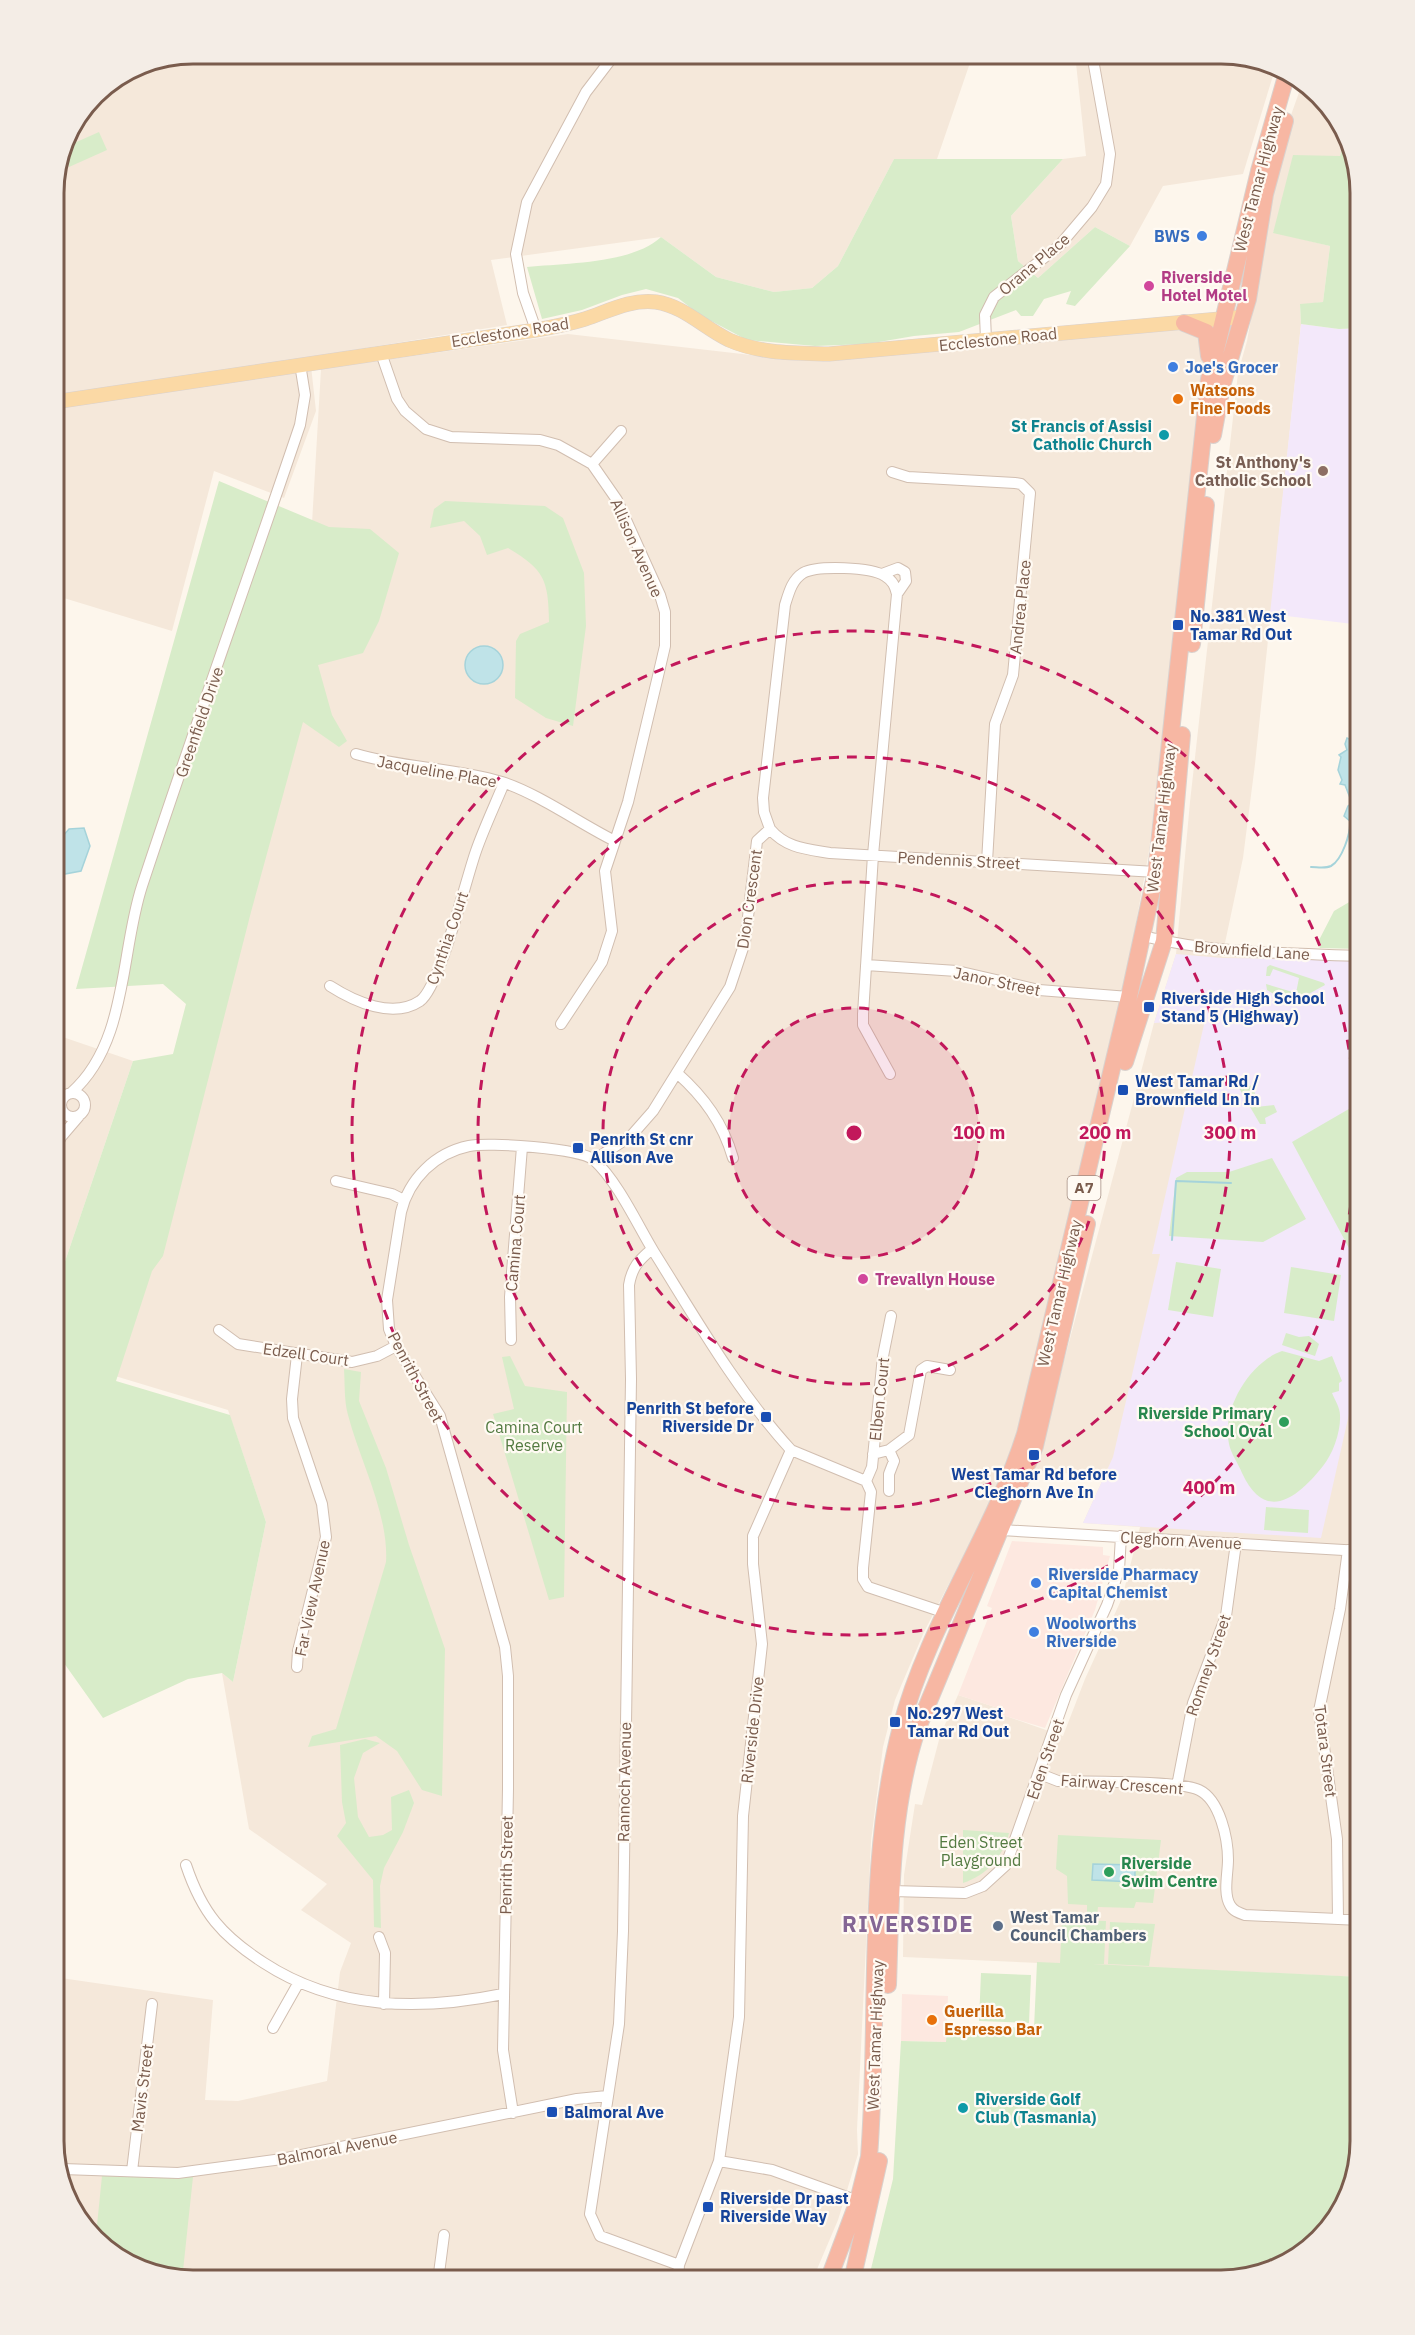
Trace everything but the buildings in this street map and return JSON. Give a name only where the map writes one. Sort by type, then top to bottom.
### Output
[{"type":"highway","name":"West Tamar Highway","points":[[832,2270],[858,2201],[869,2157],[882,1846],[886,1798],[893,1759],[910,1699],[945,1613],[1009,1478],[1025,1434],[1129,997],[1156,872],[1210,375],[1258,171],[1285,81]]},
{"type":"highway","name":"West Tamar Highway","points":[[854,2270],[879,2160],[895,1823],[907,1761],[917,1730],[1001,1530],[1041,1425],[1130,1041],[1164,941],[1213,433],[1222,386],[1242,317],[1265,194],[1294,87]]},
{"type":"highway","points":[[1184,323],[1208,335],[1210,375]]},
{"type":"highway","points":[[945,1613],[965,1618]]},
{"type":"main road","name":"Ecclestone Road","points":[[65,400],[564,326],[630,303],[645,302],[672,306],[744,346],[785,353],[883,351],[1242,317]]},
{"type":"street","points":[[536,330],[523,293],[516,254],[524,210],[535,183],[585,92],[607,64]]},
{"type":"street","name":"Orana Place","points":[[986,340],[985,315],[994,297],[1059,246],[1092,207],[1106,184],[1110,154],[1094,65]]},
{"type":"street","name":"Allison Avenue","points":[[381,353],[397,399],[405,411],[426,429],[451,437],[540,440],[558,445],[592,464],[606,480],[622,510],[660,595],[667,628],[665,646],[628,802],[604,871],[612,931],[602,962],[561,1024]]},
{"type":"street","name":"Greenfield Drive","points":[[70,1093],[87,1079],[103,1047],[117,1004],[141,888],[300,425],[305,395],[300,364]]},
{"type":"street","points":[[592,464],[621,431]]},
{"type":"street","name":"Andrea Place","points":[[892,472],[908,477],[1016,483],[1021,484],[1030,493],[1012,675],[995,724],[987,862]]},
{"type":"street","name":"Dion Crescent","points":[[594,1161],[632,1136],[643,1123],[722,1002],[736,973],[745,942],[758,841],[763,833],[770,829],[764,812],[763,798],[789,590],[802,574],[821,567],[882,574],[898,568],[905,572],[906,581],[897,594],[873,855],[863,1025],[890,1074]]},
{"type":"street","points":[[882,574],[892,581],[897,594]]},
{"type":"street","name":"Jacqueline Place","points":[[356,754],[377,760],[469,774],[504,783],[613,840]]},
{"type":"street","name":"Cynthia Court","points":[[330,986],[346,997],[390,1009],[410,1006],[427,994],[437,972],[477,849],[504,783]]},
{"type":"street","name":"Pendennis Street","points":[[770,829],[784,842],[794,847],[873,855],[1156,872]]},
{"type":"street","name":"Brownfield Lane","points":[[1143,936],[1219,951],[1350,956]]},
{"type":"street","name":"Janor Street","points":[[866,965],[957,971],[1039,990],[1129,997]]},
{"type":"street","points":[[677,1074],[709,1106],[728,1138],[733,1158]]},
{"type":"street","name":"Greenfield Drive","points":[[86,1103],[87,1079]]},
{"type":"street","points":[[65,1097],[70,1093]]},
{"type":"street","points":[[65,1094],[82,1096],[86,1103],[85,1110],[65,1133]]},
{"type":"street","points":[[65,1113],[68,1116],[79,1116]]},
{"type":"street","name":"Penrith Street","points":[[513,2114],[503,2050],[502,1994],[508,1791],[508,1676],[505,1647],[440,1416],[396,1346],[389,1329],[387,1300],[404,1200],[424,1170],[451,1151],[483,1144],[575,1152],[594,1161]]},
{"type":"street","name":"Camina Court","points":[[511,1340],[510,1298],[522,1147]]},
{"type":"street","points":[[594,1161],[623,1201],[748,1398],[791,1450],[866,1481],[871,1492],[863,1568],[865,1584],[877,1591],[945,1613]]},
{"type":"street","points":[[336,1181],[392,1194],[404,1200]]},
{"type":"street","name":"Rannoch Avenue","points":[[652,1249],[636,1263],[628,1285],[631,1379],[623,1931],[619,2024],[590,2205],[593,2223],[600,2236],[679,2265]]},
{"type":"street","name":"Elben Court","points":[[866,1481],[873,1454],[883,1356],[891,1316]]},
{"type":"street","name":"Edzell Court","points":[[219,1330],[238,1344],[352,1362],[377,1356],[396,1346]]},
{"type":"street","name":"Far View Avenue","points":[[297,1355],[292,1400],[293,1418],[322,1504],[326,1537],[298,1651],[297,1667]]},
{"type":"street","points":[[873,1454],[889,1450],[909,1435],[921,1370],[927,1366],[950,1370]]},
{"type":"street","name":"Riverside Drive","points":[[679,2270],[719,2161],[739,2017],[743,1816],[762,1644],[753,1564],[753,1536],[791,1450]]},
{"type":"street","points":[[889,1450],[894,1461],[889,1474],[889,1491]]},
{"type":"street","name":"Cleghorn Avenue","points":[[1001,1530],[1348,1550]]},
{"type":"street","name":"Eden Street","points":[[892,1891],[965,1893],[983,1886],[996,1876],[1011,1857],[1066,1695],[1107,1605],[1119,1570],[1121,1536]]},
{"type":"street","name":"Romney Street","points":[[1177,1786],[1193,1703],[1226,1616],[1236,1543]]},
{"type":"street","name":"Totara Street","points":[[1338,1919],[1337,1839],[1319,1705],[1340,1609],[1348,1550]]},
{"type":"street","name":"Fairway Crescent","points":[[1040,1774],[1058,1781],[1177,1786],[1200,1790],[1213,1804],[1220,1820],[1228,1857],[1227,1896],[1230,1905],[1237,1912],[1245,1915],[1350,1920]]},
{"type":"street","points":[[186,1865],[207,1913],[223,1933],[255,1958],[299,1982],[348,2000],[384,2004],[461,2003],[502,1994]]},
{"type":"street","points":[[379,1937],[385,1953],[384,2004]]},
{"type":"street","points":[[273,2028],[299,1982]]},
{"type":"street","name":"Mavis Street","points":[[132,2171],[152,2004]]},
{"type":"street","name":"Balmoral Avenue","points":[[68,2169],[178,2173],[282,2159],[513,2114],[577,2098],[607,2096]]},
{"type":"street","points":[[719,2161],[772,2170],[858,2201]]},
{"type":"street","points":[[439,2270],[444,2235]]},
{"type":"shaded area","points":[[193,64],[969,65],[937,159],[894,159],[838,266],[812,288],[774,292],[716,277],[661,237],[491,260],[507,325],[310,357],[316,411],[284,498],[214,471],[172,631],[65,598],[65,185],[71,152],[86,122],[102,102],[122,86],[152,71]]},
{"type":"shaded area","points":[[1076,65],[1230,65],[1247,67],[1273,75],[1243,174],[1163,186],[1130,246],[1095,227],[1038,278],[1018,261],[1011,216],[1063,159],[1086,156]]},
{"type":"shaded area","points":[[1300,91],[1319,108],[1342,148],[1340,156],[1273,232],[1330,246],[1323,302],[1300,305],[1301,324],[1255,764],[1243,858],[1222,957],[1350,960],[1350,1977],[903,1957],[904,1875],[915,1804],[922,1805],[940,1736],[958,1695],[1004,1710],[1003,1715],[1063,1736],[1085,1679],[1122,1598],[1140,1527],[1083,1523],[1104,1477],[1035,1470],[1154,1023],[1176,954],[1190,802],[1238,373],[1247,341],[1284,135]]},
{"type":"shaded area","name":"St Anthony's Catholic School","points":[[1301,324],[1350,328],[1350,624],[1270,614]]},
{"type":"shaded area","points":[[1170,326],[1194,329],[1207,345],[1149,851],[1114,1045],[1027,1409],[987,1510],[924,1632],[895,1700],[883,1747],[871,1841],[857,2130],[858,2154],[838,2220],[817,2270],[185,2270],[152,2264],[122,2249],[96,2227],[78,2199],[69,2175],[64,2142],[64,1978],[213,2000],[205,2100],[238,2101],[327,2081],[340,1972],[351,1943],[301,1910],[327,1884],[249,1829],[222,1673],[233,1682],[266,1522],[228,1410],[115,1376],[305,643],[321,369],[568,334],[804,361]]},
{"type":"shaded area","points":[[1176,954],[1222,958],[1350,960],[1350,1410],[1321,1538],[1083,1523],[1113,1457],[1159,1259],[1160,1254],[1152,1254],[1205,1020],[1154,1023]]},
{"type":"shaded area","points":[[65,1038],[133,1061],[64,1263]]},
{"type":"shaded area","name":"Woolworths Riverside","points":[[1012,1541],[1103,1547],[1103,1555],[1110,1556],[1095,1610],[1045,1728],[1002,1715],[1004,1710],[958,1695],[992,1608],[987,1606]]},
{"type":"shaded area","points":[[902,1994],[948,1996],[946,2042],[901,2041]]},
{"type":"green space","points":[[99,132],[107,150],[69,167],[75,143]]},
{"type":"green space","points":[[1342,148],[1348,168],[1350,193],[1350,328],[1339,329],[1301,324],[1300,304],[1323,302],[1330,246],[1273,233],[1293,155],[1340,156]]},
{"type":"green space","points":[[894,159],[1063,159],[1011,216],[1018,261],[1038,278],[1095,227],[1130,246],[1075,306],[1066,304],[1071,291],[1044,299],[1033,316],[1021,316],[1016,310],[959,332],[914,336],[867,344],[815,346],[747,340],[700,315],[678,298],[646,289],[582,310],[542,319],[527,267],[598,261],[616,257],[649,246],[661,237],[716,277],[774,292],[812,288],[838,266]]},
{"type":"green space","points":[[219,481],[329,527],[370,529],[399,553],[379,621],[363,653],[318,665],[332,715],[347,741],[339,747],[303,722],[251,912],[163,1256],[152,1271],[116,1381],[230,1415],[266,1522],[233,1682],[222,1673],[188,1679],[103,1718],[64,1663],[64,1263],[133,1061],[173,1054],[186,1004],[163,984],[76,989]]},
{"type":"green space","points":[[445,501],[545,506],[563,518],[584,573],[586,626],[573,726],[546,718],[515,698],[516,641],[520,634],[549,622],[547,596],[542,578],[530,563],[508,548],[487,555],[480,536],[464,521],[430,528],[434,509]]},
{"type":"green space","points":[[1350,902],[1350,949],[1320,948],[1317,944],[1334,911]]},
{"type":"green space","points":[[1270,965],[1325,985],[1288,1003],[1267,990],[1266,984],[1296,993],[1299,978],[1273,969],[1270,976],[1266,976],[1267,967]]},
{"type":"green space","points":[[1254,1085],[1256,1107],[1274,1105],[1277,1112],[1265,1118],[1266,1124],[1260,1124],[1239,1088]]},
{"type":"green space","points":[[1350,1108],[1350,1250],[1292,1142]]},
{"type":"green space","points":[[1272,1158],[1306,1219],[1263,1242],[1169,1236],[1176,1178],[1187,1172],[1229,1172]]},
{"type":"green space","points":[[1176,1262],[1221,1269],[1213,1317],[1168,1310]]},
{"type":"green space","points":[[1291,1267],[1341,1275],[1334,1321],[1284,1313]]},
{"type":"green space","points":[[1286,1333],[1299,1337],[1309,1336],[1319,1344],[1315,1356],[1282,1345]]},
{"type":"green space","name":"Riverside Primary School Oval","points":[[1282,1351],[1319,1361],[1332,1356],[1342,1381],[1339,1383],[1339,1391],[1332,1393],[1339,1410],[1340,1421],[1336,1442],[1330,1455],[1313,1478],[1292,1496],[1281,1501],[1271,1501],[1261,1498],[1251,1488],[1231,1451],[1229,1416],[1249,1376],[1259,1365]]},
{"type":"green space","name":"Camina Court Reserve","points":[[510,1356],[525,1386],[567,1392],[564,1597],[549,1600],[493,1414],[514,1409],[502,1357]]},
{"type":"green space","points":[[344,1369],[361,1372],[359,1401],[386,1468],[409,1545],[445,1649],[442,1796],[422,1790],[397,1751],[376,1736],[308,1747],[312,1736],[336,1729],[386,1562],[383,1526],[347,1410]]},
{"type":"green space","points":[[1266,1507],[1309,1510],[1308,1533],[1264,1530]]},
{"type":"green space","points":[[365,1739],[380,1743],[363,1753],[354,1778],[358,1817],[369,1837],[383,1835],[392,1830],[391,1797],[409,1790],[414,1803],[403,1832],[384,1868],[380,1886],[381,1928],[374,1927],[373,1880],[337,1836],[346,1823],[342,1802],[340,1745]]},
{"type":"green space","name":"Eden Street Playground","points":[[963,1830],[1009,1833],[1003,1850],[993,1864],[972,1880],[963,1883]]},
{"type":"green space","name":"Riverside Swim Centre","points":[[1058,1835],[1161,1840],[1153,1903],[1136,1902],[1134,1908],[1098,1907],[1097,1915],[1087,1915],[1087,1905],[1068,1904],[1067,1876],[1056,1869]]},
{"type":"green space","points":[[1062,1920],[1106,1921],[1104,1964],[1093,1964],[1350,1976],[1349,2159],[1341,2191],[1324,2220],[1313,2233],[1279,2257],[1263,2264],[1239,2269],[871,2270],[893,2179],[901,2041],[946,2042],[947,2025],[1034,2028],[1037,1962],[1060,1963]]},
{"type":"green space","points":[[1110,1922],[1155,1924],[1149,1966],[1108,1964]]},
{"type":"green space","points":[[981,1973],[1031,1975],[1029,2023],[979,2021]]},
{"type":"green space","points":[[102,2176],[193,2177],[183,2270],[152,2264],[136,2257],[108,2239],[97,2228]]},
{"type":"water","points":[[484,646],[498,651],[503,665],[498,679],[484,684],[470,679],[465,665],[470,651]]},
{"type":"water","points":[[1347,738],[1350,739],[1350,798],[1345,785],[1340,784],[1342,780],[1338,770],[1341,757],[1339,755],[1347,750],[1345,744]]},
{"type":"water","points":[[1350,804],[1350,821],[1344,816]]},
{"type":"water","points":[[84,828],[90,846],[81,871],[65,874],[65,834],[69,829]]},
{"type":"water","points":[[1093,1864],[1135,1865],[1135,1882],[1092,1880]]},
{"type":"waterway","points":[[1311,867],[1326,867],[1335,863],[1345,846],[1350,821]]},
{"type":"waterway","points":[[1172,1240],[1176,1181],[1231,1183]]},
{"type":"place","name":"BWS","points":[[1202,236]]},
{"type":"place","name":"Riverside Hotel Motel","points":[[1149,286]]},
{"type":"place","name":"Joe's Grocer","points":[[1173,367]]},
{"type":"place","name":"Watsons Fine Foods","points":[[1178,399]]},
{"type":"place","name":"St Francis of Assisi Catholic Church","points":[[1164,435]]},
{"type":"place","name":"St Anthony's Catholic School","points":[[1323,471]]},
{"type":"place","name":"No.381 West Tamar Rd Out","points":[[1178,625]]},
{"type":"place","name":"Riverside High School Stand 5 (Highway)","points":[[1149,1007]]},
{"type":"place","name":"West Tamar Rd / Brownfield Ln In","points":[[1123,1090]]},
{"type":"place","name":"Penrith St cnr Allison Ave","points":[[578,1148]]},
{"type":"place","name":"Trevallyn House","points":[[863,1279]]},
{"type":"place","name":"Penrith St before Riverside Dr","points":[[766,1417]]},
{"type":"place","name":"Riverside Primary School Oval","points":[[1284,1422]]},
{"type":"place","name":"West Tamar Rd before Cleghorn Ave In","points":[[1034,1455]]},
{"type":"place","name":"Riverside Pharmacy Capital Chemist","points":[[1036,1583]]},
{"type":"place","name":"Woolworths Riverside","points":[[1034,1632]]},
{"type":"place","name":"No.297 West Tamar Rd Out","points":[[895,1722]]},
{"type":"place","name":"Riverside Swim Centre","points":[[1109,1872]]},
{"type":"place","name":"West Tamar Council Chambers","points":[[998,1926]]},
{"type":"place","name":"Guerilla Espresso Bar","points":[[932,2020]]},
{"type":"place","name":"Riverside Golf Club (Tasmania)","points":[[963,2108]]},
{"type":"place","name":"Balmoral Ave","points":[[552,2112]]},
{"type":"place","name":"Riverside Dr past Riverside Way","points":[[708,2207]]},
{"type":"district","name":"RIVERSIDE","points":[[908,1924]]}]
